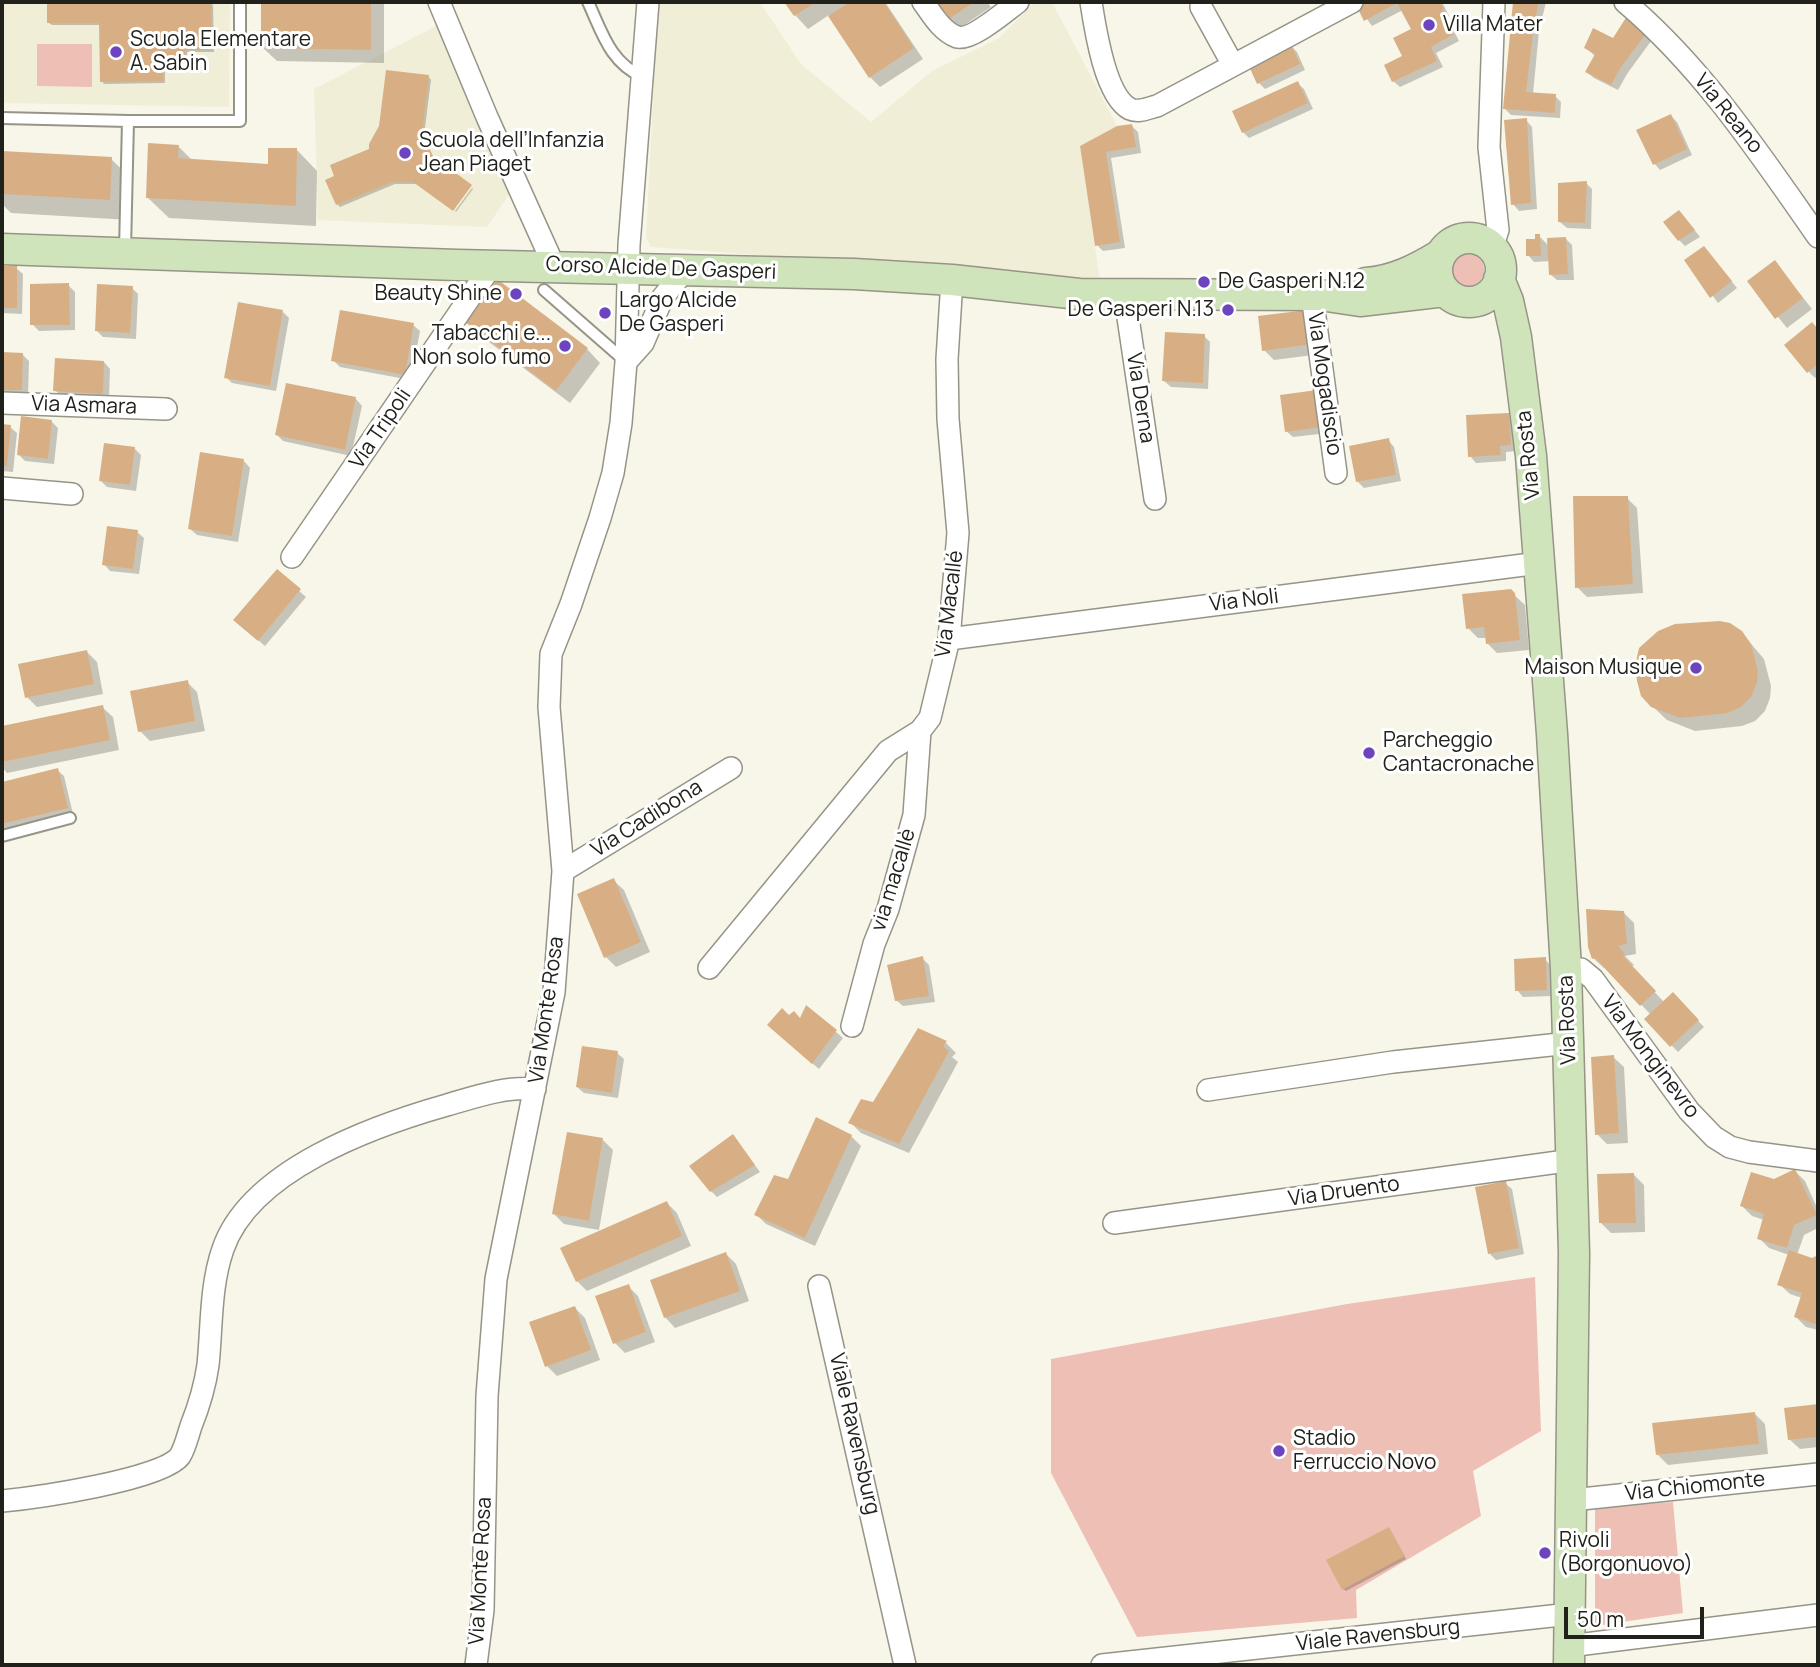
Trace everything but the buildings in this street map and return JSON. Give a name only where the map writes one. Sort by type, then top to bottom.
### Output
[{"type":"street","points":[[439,2],[549,278]]},
{"type":"street","points":[[626,362],[628,268],[648,2]]},
{"type":"street","points":[[923,2],[939,24],[957,37],[967,37],[1018,2]]},
{"type":"street","points":[[1091,2],[1100,54],[1113,88],[1128,108],[1139,111],[1157,106],[1352,2]]},
{"type":"street","points":[[1492,248],[1474,238],[1464,238],[1455,241],[1440,255],[1437,274],[1445,292],[1460,301],[1477,301],[1495,288],[1499,278],[1500,268],[1492,248],[1497,230],[1489,147],[1494,2]]},
{"type":"street","name":"Via Reano","points":[[1625,2],[1648,21],[1729,111],[1818,237]]},
{"type":"street","points":[[1202,7],[1233,65]]},
{"type":"street","name":"Corso Alcide De Gasperi","points":[[2,249],[492,265],[549,278],[628,268],[854,274],[1127,296],[1316,295],[1360,301],[1445,292]]},
{"type":"street","name":"Corso Alcide De Gasperi","points":[[1316,295],[1348,284],[1381,282],[1401,276],[1440,255]]},
{"type":"street","name":"Via Tripoli","points":[[292,557],[492,265]]},
{"type":"street","points":[[626,362],[643,343],[663,297],[685,270]]},
{"type":"street","name":"Via Rosta","points":[[1499,278],[1508,301],[1516,337],[1531,456],[1566,970],[1573,1160],[1569,1656]]},
{"type":"street","name":"Via Macallé","points":[[920,732],[930,718],[949,639],[958,533],[948,419],[947,359],[952,280]]},
{"type":"street","name":"Via Mogadiscio","points":[[1316,295],[1336,473]]},
{"type":"street","name":"Via Derna","points":[[1127,296],[1155,499]]},
{"type":"street","name":"Via Rosta","points":[[1477,301],[1505,340],[1520,377]]},
{"type":"street","name":"Via Monte Rosa","points":[[476,1665],[483,1610],[487,1396],[496,1279],[554,992],[563,871],[548,707],[551,654],[571,604],[613,473],[626,362]]},
{"type":"street","name":"Via Asmara","points":[[2,403],[166,408]]},
{"type":"street","points":[[2,488],[72,494]]},
{"type":"street","name":"Via Noli","points":[[949,639],[1539,562]]},
{"type":"street","points":[[709,968],[888,751],[920,732]]},
{"type":"street","name":"via macallè","points":[[852,1026],[874,944],[888,909],[915,816],[920,732]]},
{"type":"street","name":"Via Cadibona","points":[[563,871],[731,768]]},
{"type":"street","name":"Via Monginevro","points":[[1566,970],[1581,970],[1593,979],[1689,1111],[1714,1137],[1730,1147],[1749,1152],[1818,1161]]},
{"type":"street","points":[[1208,1090],[1394,1062],[1569,1043]]},
{"type":"street","points":[[2,1501],[55,1495],[150,1473],[171,1465],[181,1455],[200,1403],[205,1380],[215,1278],[223,1249],[233,1226],[251,1203],[277,1181],[331,1148],[395,1119],[485,1094],[519,1088],[536,1089]]},
{"type":"street","name":"Via Druento","points":[[1114,1223],[1573,1160]]},
{"type":"street","name":"Viale Ravensburg","points":[[820,1286],[905,1665]]},
{"type":"street","name":"Via Chiomonte","points":[[1572,1500],[1818,1474]]},
{"type":"street","name":"Viale Ravensburg","points":[[1102,1665],[1570,1614]]},
{"type":"street","points":[[1569,1656],[1818,1615]]},
{"type":"lane","points":[[2,118],[240,121],[240,2]]},
{"type":"lane","points":[[588,2],[611,52],[629,71],[643,76]]},
{"type":"lane","points":[[125,253],[128,121]]},
{"type":"lane","points":[[549,278],[626,362]]},
{"type":"lane","points":[[2,836],[70,818]]},
{"type":"shaded area","name":"Scuola Elementare A. Sabin","points":[[3,2],[230,2],[229,107],[2,103]]},
{"type":"shaded area","points":[[658,2],[760,2],[801,64],[871,122],[932,71],[999,38],[1035,2],[1052,2],[1117,126],[1080,146],[1100,281],[651,247],[646,237]]},
{"type":"shaded area","name":"Scuola dell’Infanzia Jean Piaget","points":[[438,25],[511,192],[487,227],[318,220],[314,89]]},
{"type":"shaded area","points":[[37,44],[92,44],[92,87],[37,86]]},
{"type":"shaded area","points":[[1467,253],[1479,258],[1484,270],[1479,282],[1467,287],[1455,282],[1450,270],[1455,258]]},
{"type":"shaded area","name":"Stadio Ferruccio Novo","points":[[1535,1277],[1541,1431],[1473,1471],[1481,1516],[1356,1590],[1357,1618],[1137,1637],[1051,1473],[1051,1359],[1347,1304]]},
{"type":"shaded area","points":[[1673,1502],[1683,1613],[1595,1626],[1595,1507]]},
{"type":"place","name":"Villa Mater","points":[[1429,25]]},
{"type":"place","name":"Scuola Elementare A. Sabin","points":[[116,52]]},
{"type":"place","name":"Scuola dell’Infanzia Jean Piaget","points":[[405,153]]},
{"type":"place","name":"De Gasperi N.12","points":[[1204,282]]},
{"type":"place","name":"Beauty Shine","points":[[516,294]]},
{"type":"place","name":"De Gasperi N.13","points":[[1228,310]]},
{"type":"place","name":"Largo Alcide De Gasperi","points":[[605,313]]},
{"type":"place","name":"Tabacchi e... Non solo fumo","points":[[565,346]]},
{"type":"place","name":"Maison Musique","points":[[1696,668]]},
{"type":"place","name":"Parcheggio Cantacronache","points":[[1369,753]]},
{"type":"place","name":"Stadio Ferruccio Novo","points":[[1279,1451]]},
{"type":"place","name":"Rivoli (Borgonuovo)","points":[[1545,1553]]}]
